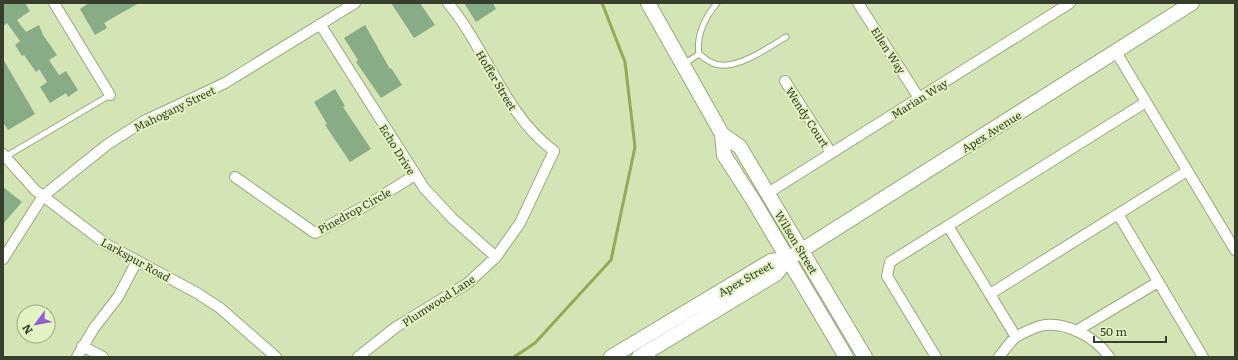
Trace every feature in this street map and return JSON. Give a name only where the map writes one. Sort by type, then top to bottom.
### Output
[{"type":"main road","name":"Wilson Street","points":[[648,3],[722,134],[724,155],[846,357]]},
{"type":"main road","name":"Apex Avenue","points":[[788,259],[1192,3]]},
{"type":"main road","name":"Wilson Street","points":[[722,134],[740,147],[865,357]]},
{"type":"main road","name":"Apex Street","points":[[611,357],[771,261],[788,259]]},
{"type":"main road","name":"Apex Street","points":[[639,357],[776,274],[788,259]]},
{"type":"street","points":[[54,3],[110,95]]},
{"type":"street","name":"Mahogany Street","points":[[3,259],[43,196],[91,157],[126,132],[163,112],[225,84],[355,3]]},
{"type":"street","name":"Hoffer Street","points":[[448,3],[460,19],[519,117],[535,136],[554,151]]},
{"type":"street","name":"Ellen Way","points":[[858,3],[919,98]]},
{"type":"street","name":"Marian Way","points":[[768,193],[1070,3]]},
{"type":"street","name":"Echo Drive","points":[[320,24],[415,174],[435,201],[496,257]]},
{"type":"street","points":[[1116,52],[1235,250]]},
{"type":"street","name":"Wendy Court","points":[[785,81],[831,153]]},
{"type":"street","points":[[936,357],[887,276],[890,262],[1146,102]]},
{"type":"street","name":"Plumwood Lane","points":[[358,357],[396,327],[468,283],[496,257],[520,223],[554,151]]},
{"type":"street","name":"Larkspur Road","points":[[4,155],[24,179],[43,196],[106,244],[191,290],[220,308],[276,357]]},
{"type":"street","points":[[990,294],[1187,171]]},
{"type":"street","name":"Pinedrop Circle","points":[[235,177],[314,232],[372,202],[415,174]]},
{"type":"street","points":[[1118,214],[1203,357]]},
{"type":"street","points":[[948,226],[1016,337]]},
{"type":"street","points":[[77,357],[82,346],[94,328],[118,297],[137,261]]},
{"type":"street","points":[[1076,331],[1158,282]]},
{"type":"street","points":[[999,357],[1016,337],[1040,326],[1061,326],[1083,333],[1103,348],[1108,357]]},
{"type":"street","points":[[82,346],[103,357]]},
{"type":"lane","points":[[699,54],[698,39],[706,20],[717,3]]},
{"type":"lane","points":[[699,54],[721,65],[736,63],[757,54],[786,37]]},
{"type":"lane","points":[[683,65],[699,54]]},
{"type":"lane","points":[[4,155],[110,95]]},
{"type":"building","points":[[3,3],[25,3],[30,11],[17,20],[26,32],[39,25],[43,35],[57,55],[49,60],[59,75],[66,71],[78,90],[68,97],[66,93],[50,103],[40,87],[47,82],[39,69],[36,72],[24,55],[22,56],[15,45],[20,41],[7,23],[3,26]]},
{"type":"building","points":[[89,3],[139,3],[104,23],[107,28],[95,35],[80,9]]},
{"type":"building","points":[[391,3],[420,3],[435,25],[414,38]]},
{"type":"building","points":[[464,3],[493,3],[496,9],[476,22]]},
{"type":"building","points":[[365,25],[390,69],[391,68],[402,85],[381,98],[356,62],[358,60],[344,38]]},
{"type":"building","points":[[3,59],[35,114],[8,130],[3,122]]},
{"type":"building","points":[[335,89],[345,106],[343,107],[371,149],[350,162],[325,125],[327,124],[314,102]]},
{"type":"building","points":[[3,187],[22,202],[3,224]]},
{"type":"waterway","points":[[514,357],[535,343],[611,260],[635,147],[625,62],[602,3]]}]
